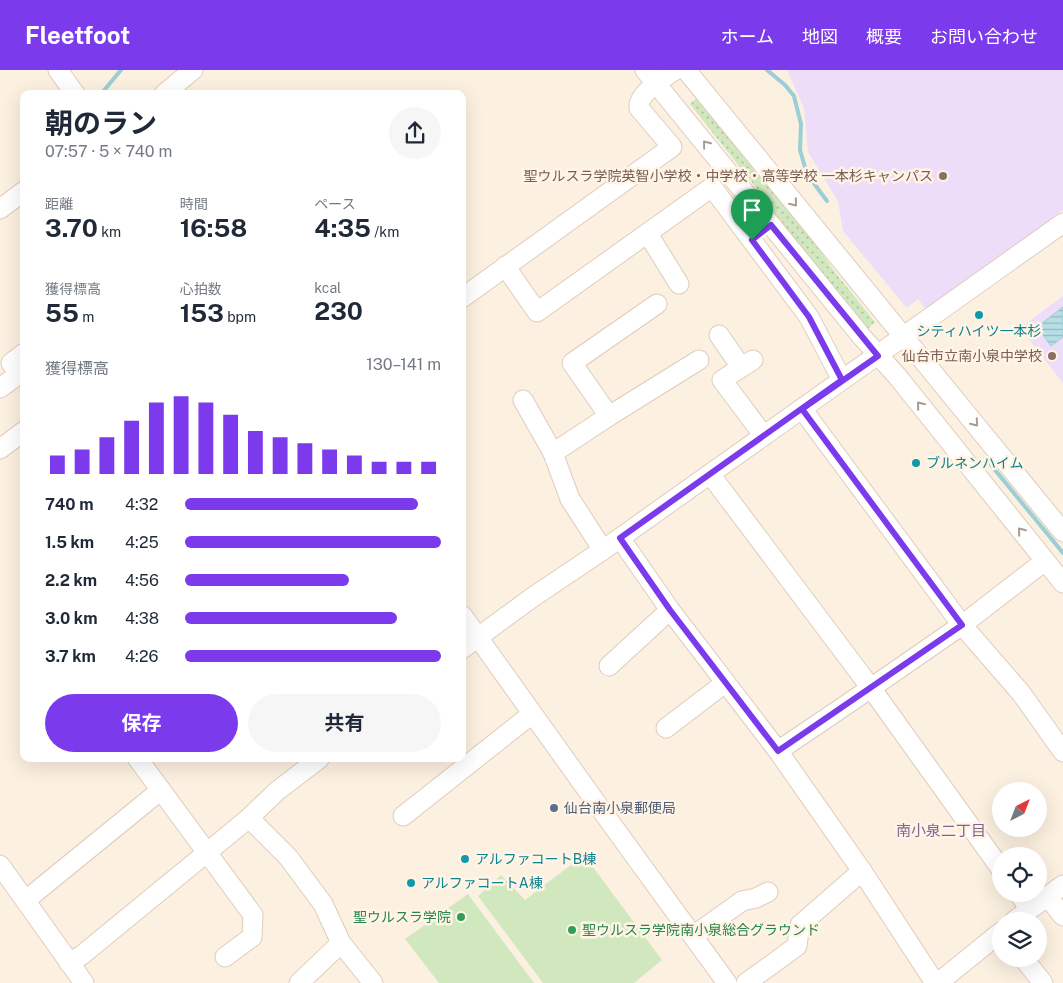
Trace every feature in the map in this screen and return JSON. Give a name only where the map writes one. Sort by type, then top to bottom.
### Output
[{"type":"street","points":[[58,70],[72,90]]},
{"type":"street","points":[[169,90],[193,70]]},
{"type":"street","points":[[466,295],[672,147],[639,108],[640,98],[651,77],[675,70]]},
{"type":"street","points":[[686,70],[1063,532]]},
{"type":"street","points":[[651,77],[878,356],[897,376],[1063,583]]},
{"type":"street","points":[[505,266],[537,312],[712,187],[809,317],[842,380]]},
{"type":"street","points":[[2,203],[20,193]]},
{"type":"street","points":[[466,646],[533,597],[603,550],[878,356],[1063,223]]},
{"type":"street","points":[[752,240],[771,225]]},
{"type":"street","points":[[648,234],[679,284]]},
{"type":"street","points":[[609,416],[572,363],[657,304]]},
{"type":"street","points":[[719,335],[747,363],[722,380],[764,436]]},
{"type":"street","points":[[0,388],[19,374],[10,363],[20,360]]},
{"type":"street","points":[[553,454],[609,416],[699,360]]},
{"type":"street","points":[[523,400],[553,454],[570,499],[603,550]]},
{"type":"street","points":[[802,409],[962,625],[1021,693],[1063,752]]},
{"type":"street","points":[[0,449],[20,434]]},
{"type":"street","points":[[710,474],[871,688],[992,856]]},
{"type":"street","points":[[620,538],[670,610],[778,751],[937,983],[961,976],[992,942]]},
{"type":"street","points":[[778,751],[962,625],[1045,561]]},
{"type":"street","points":[[609,666],[670,610]]},
{"type":"street","points":[[466,620],[727,983]]},
{"type":"street","points":[[666,728],[725,682]]},
{"type":"street","points":[[403,816],[532,714]]},
{"type":"street","points":[[140,762],[253,915],[252,937],[225,957]]},
{"type":"street","points":[[69,964],[207,854],[277,791],[315,762]]},
{"type":"street","points":[[26,900],[161,790]]},
{"type":"street","points":[[249,818],[288,857],[323,904],[341,943],[373,983]]},
{"type":"street","points":[[0,865],[84,983]]},
{"type":"street","points":[[746,983],[797,946],[800,925],[862,872]]},
{"type":"street","points":[[1063,885],[1047,896],[1063,916]]},
{"type":"street","points":[[693,936],[742,901],[756,898],[768,892]]},
{"type":"street","points":[[299,983],[341,943]]},
{"type":"street","points":[[1030,967],[1043,983]]},
{"type":"shaded area","name":"聖ウルスラ学院英智小学校・中学校・高等学校 一本杉キャンパス","points":[[787,70],[1063,70],[1063,210],[927,311],[918,299],[907,308],[843,231],[838,201],[808,152],[804,108]]},
{"type":"shaded area","name":"仙台市立南小泉中学校","points":[[1063,296],[1063,383],[1020,328]]},
{"type":"green space","points":[[699,96],[799,219],[834,271],[875,322],[866,331],[801,250],[766,200],[690,104]]},
{"type":"green space","name":"聖ウルスラ学院南小泉総合グラウンド","points":[[584,855],[662,960],[634,983],[543,983],[478,896],[501,875],[525,900]]},
{"type":"green space","name":"聖ウルスラ学院","points":[[468,894],[534,983],[439,983],[405,939]]},
{"type":"water","points":[[1063,307],[1063,337],[1051,346],[1037,327]]},
{"type":"waterway","points":[[104,90],[121,70]]},
{"type":"waterway","points":[[767,70],[785,85],[794,96],[801,124],[800,150],[807,174],[827,201]]},
{"type":"waterway","points":[[991,465],[1063,553]]},
{"type":"place","name":"聖ウルスラ学院英智小学校・中学校・高等学校 一本杉キャンパス","points":[[943,176]]},
{"type":"place","name":"シティハイツ一本杉","points":[[979,315]]},
{"type":"place","name":"仙台市立南小泉中学校","points":[[1052,356]]},
{"type":"place","name":"ブルネンハイム","points":[[916,463]]},
{"type":"place","name":"仙台南小泉郵便局","points":[[554,808]]},
{"type":"place","name":"アルファコートB棟","points":[[465,859]]},
{"type":"place","name":"アルファコートA棟","points":[[411,883]]},
{"type":"place","name":"聖ウルスラ学院","points":[[461,917]]},
{"type":"place","name":"聖ウルスラ学院南小泉総合グラウンド","points":[[572,930]]},
{"type":"district","name":"南小泉二丁目","points":[[941,830]]},
{"type":"route","points":[[771,225],[878,356],[802,409],[962,625],[778,751],[670,610],[620,538],[842,380],[809,317],[752,240],[771,225]]}]
